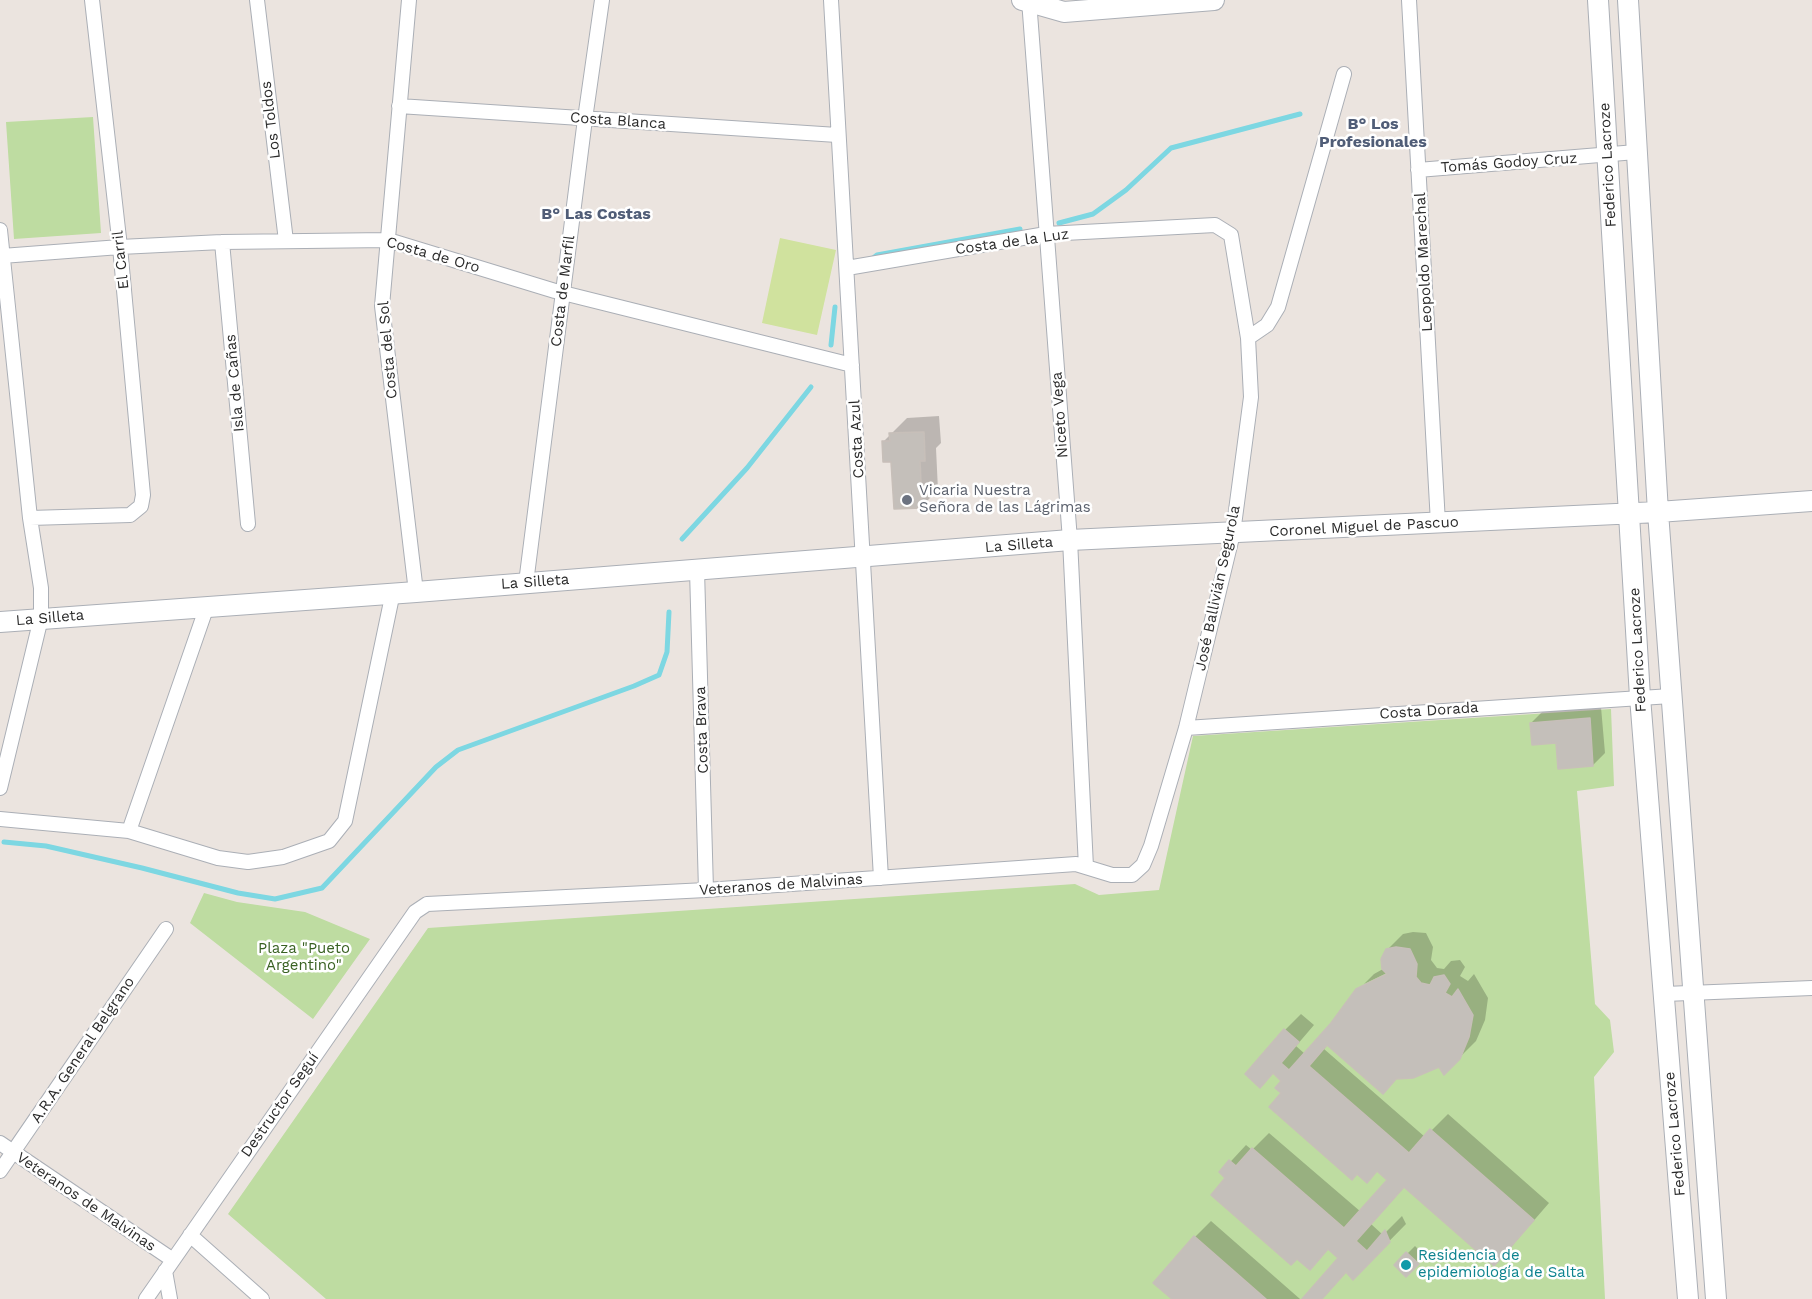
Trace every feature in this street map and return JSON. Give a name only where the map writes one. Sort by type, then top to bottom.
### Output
[{"type":"main road","points":[[1027,1],[1064,12],[1214,0]]},
{"type":"main road","name":"Federico Lacroze","points":[[1598,0],[1640,697],[1688,1299]]},
{"type":"main road","name":"Federico Lacroze","points":[[1628,0],[1635,152],[1658,512],[1716,1299]]},
{"type":"main road","name":"Coronel Miguel de Pascuo","points":[[1070,540],[1658,512],[1812,501]]},
{"type":"main road","name":"La Silleta","points":[[0,622],[863,558],[1070,540]]},
{"type":"street","name":"El Carril","points":[[30,518],[130,515],[141,506],[143,495],[120,247],[92,0]]},
{"type":"street","name":"Los Toldos","points":[[257,0],[286,241]]},
{"type":"street","name":"Costa del Sol","points":[[408,0],[382,306],[416,592]]},
{"type":"street","name":"Costa de Marfil","points":[[526,583],[562,293],[603,0]]},
{"type":"street","name":"Costa Azul","points":[[831,0],[881,878]]},
{"type":"street","name":"Leopoldo Marechal","points":[[1409,0],[1438,523]]},
{"type":"street","name":"Niceto Vega","points":[[1027,1],[1070,540],[1086,867]]},
{"type":"street","points":[[1248,338],[1267,325],[1278,307],[1344,74]]},
{"type":"street","name":"Costa Blanca","points":[[399,106],[837,135]]},
{"type":"street","name":"Tomás Godoy Cruz","points":[[1418,170],[1635,152]]},
{"type":"street","name":"Costa de la Luz","points":[[847,268],[1046,234],[1215,225]]},
{"type":"street","name":"José Ballivián Segurola","points":[[1143,865],[1151,846],[1186,728],[1233,533],[1251,397],[1248,338],[1231,235],[1215,225]]},
{"type":"street","points":[[0,230],[7,365],[41,588],[41,618],[0,788]]},
{"type":"street","name":"Costa de Oro","points":[[2,256],[222,242],[388,240],[562,293],[852,365]]},
{"type":"street","name":"Isla de Cañas","points":[[222,242],[248,524]]},
{"type":"street","name":"Costa Brava","points":[[697,570],[706,890]]},
{"type":"street","points":[[0,819],[129,831],[218,858],[248,862],[283,857],[329,841],[345,821],[393,592]]},
{"type":"street","points":[[129,831],[207,606]]},
{"type":"street","name":"Costa Dorada","points":[[1186,728],[1671,696]]},
{"type":"street","name":"Veteranos de Malvinas","points":[[415,912],[427,904],[706,890],[1076,864],[1112,875],[1132,874],[1143,865]]},
{"type":"street","name":"Destructor Seguí","points":[[146,1299],[415,912]]},
{"type":"street","name":"A.R.A. General Belgrano","points":[[0,1171],[166,929]]},
{"type":"street","points":[[1665,994],[1812,988]]},
{"type":"street","name":"Veteranos de Malvinas","points":[[0,1143],[169,1265]]},
{"type":"street","points":[[190,1235],[262,1299]]},
{"type":"street","points":[[169,1265],[170,1299]]},
{"type":"green space","points":[[93,117],[101,233],[14,239],[6,122]]},
{"type":"green space","points":[[780,238],[836,250],[817,335],[762,323]]},
{"type":"green space","points":[[1611,709],[1614,786],[1577,791],[1595,1004],[1610,1020],[1614,1052],[1594,1077],[1605,1299],[326,1299],[228,1214],[428,928],[1075,884],[1099,895],[1159,890],[1193,736]]},
{"type":"green space","name":"Plaza \"Pueto Argentino\"","points":[[204,893],[237,902],[305,912],[370,939],[313,1019],[190,923]]},
{"type":"building","points":[[924,432],[925,461],[920,461],[922,508],[894,509],[891,462],[883,462],[882,441],[890,441],[889,433]]},
{"type":"building","points":[[1590,718],[1593,766],[1558,769],[1556,743],[1532,745],[1530,723]]},
{"type":"building","points":[[1396,947],[1410,949],[1417,964],[1416,977],[1421,983],[1430,985],[1434,977],[1444,975],[1450,984],[1445,993],[1452,997],[1458,989],[1473,1015],[1469,1037],[1460,1059],[1444,1075],[1439,1067],[1413,1078],[1396,1079],[1383,1094],[1327,1045],[1309,1066],[1409,1153],[1430,1129],[1534,1220],[1494,1266],[1404,1187],[1356,1241],[1367,1251],[1385,1230],[1390,1242],[1353,1280],[1346,1272],[1322,1299],[1302,1299],[1338,1258],[1328,1249],[1310,1270],[1297,1259],[1291,1265],[1211,1195],[1225,1178],[1219,1172],[1229,1160],[1236,1166],[1252,1148],[1344,1228],[1387,1180],[1377,1171],[1367,1183],[1357,1174],[1352,1180],[1269,1107],[1281,1093],[1275,1088],[1281,1081],[1273,1073],[1260,1088],[1245,1074],[1284,1029],[1299,1042],[1281,1063],[1289,1070],[1331,1023],[1356,989],[1387,974],[1382,969],[1381,959],[1386,949]]},
{"type":"building","points":[[1194,1236],[1266,1299],[1172,1299],[1153,1283]]},
{"type":"building","name":"Residencia de epidemiología de Salta","points":[[1406,1252],[1419,1264],[1406,1277],[1394,1265]]},
{"type":"waterway","points":[[1059,223],[1093,214],[1126,190],[1171,148],[1300,114]]},
{"type":"waterway","points":[[872,259],[877,255],[1020,229]]},
{"type":"waterway","points":[[831,345],[835,307]]},
{"type":"waterway","points":[[682,539],[747,468],[811,387]]},
{"type":"waterway","points":[[4,842],[46,846],[238,893],[275,899],[322,888],[436,767],[458,750],[659,675],[667,652],[669,612]]},
{"type":"place","name":"Vicaria Nuestra Señora de las Lágrimas","points":[[907,500]]},
{"type":"place","name":"Residencia de epidemiología de Salta","points":[[1406,1265]]},
{"type":"district","name":"B° Los Profesionales","points":[[1373,133]]},
{"type":"district","name":"B° Las Costas","points":[[596,214]]}]
